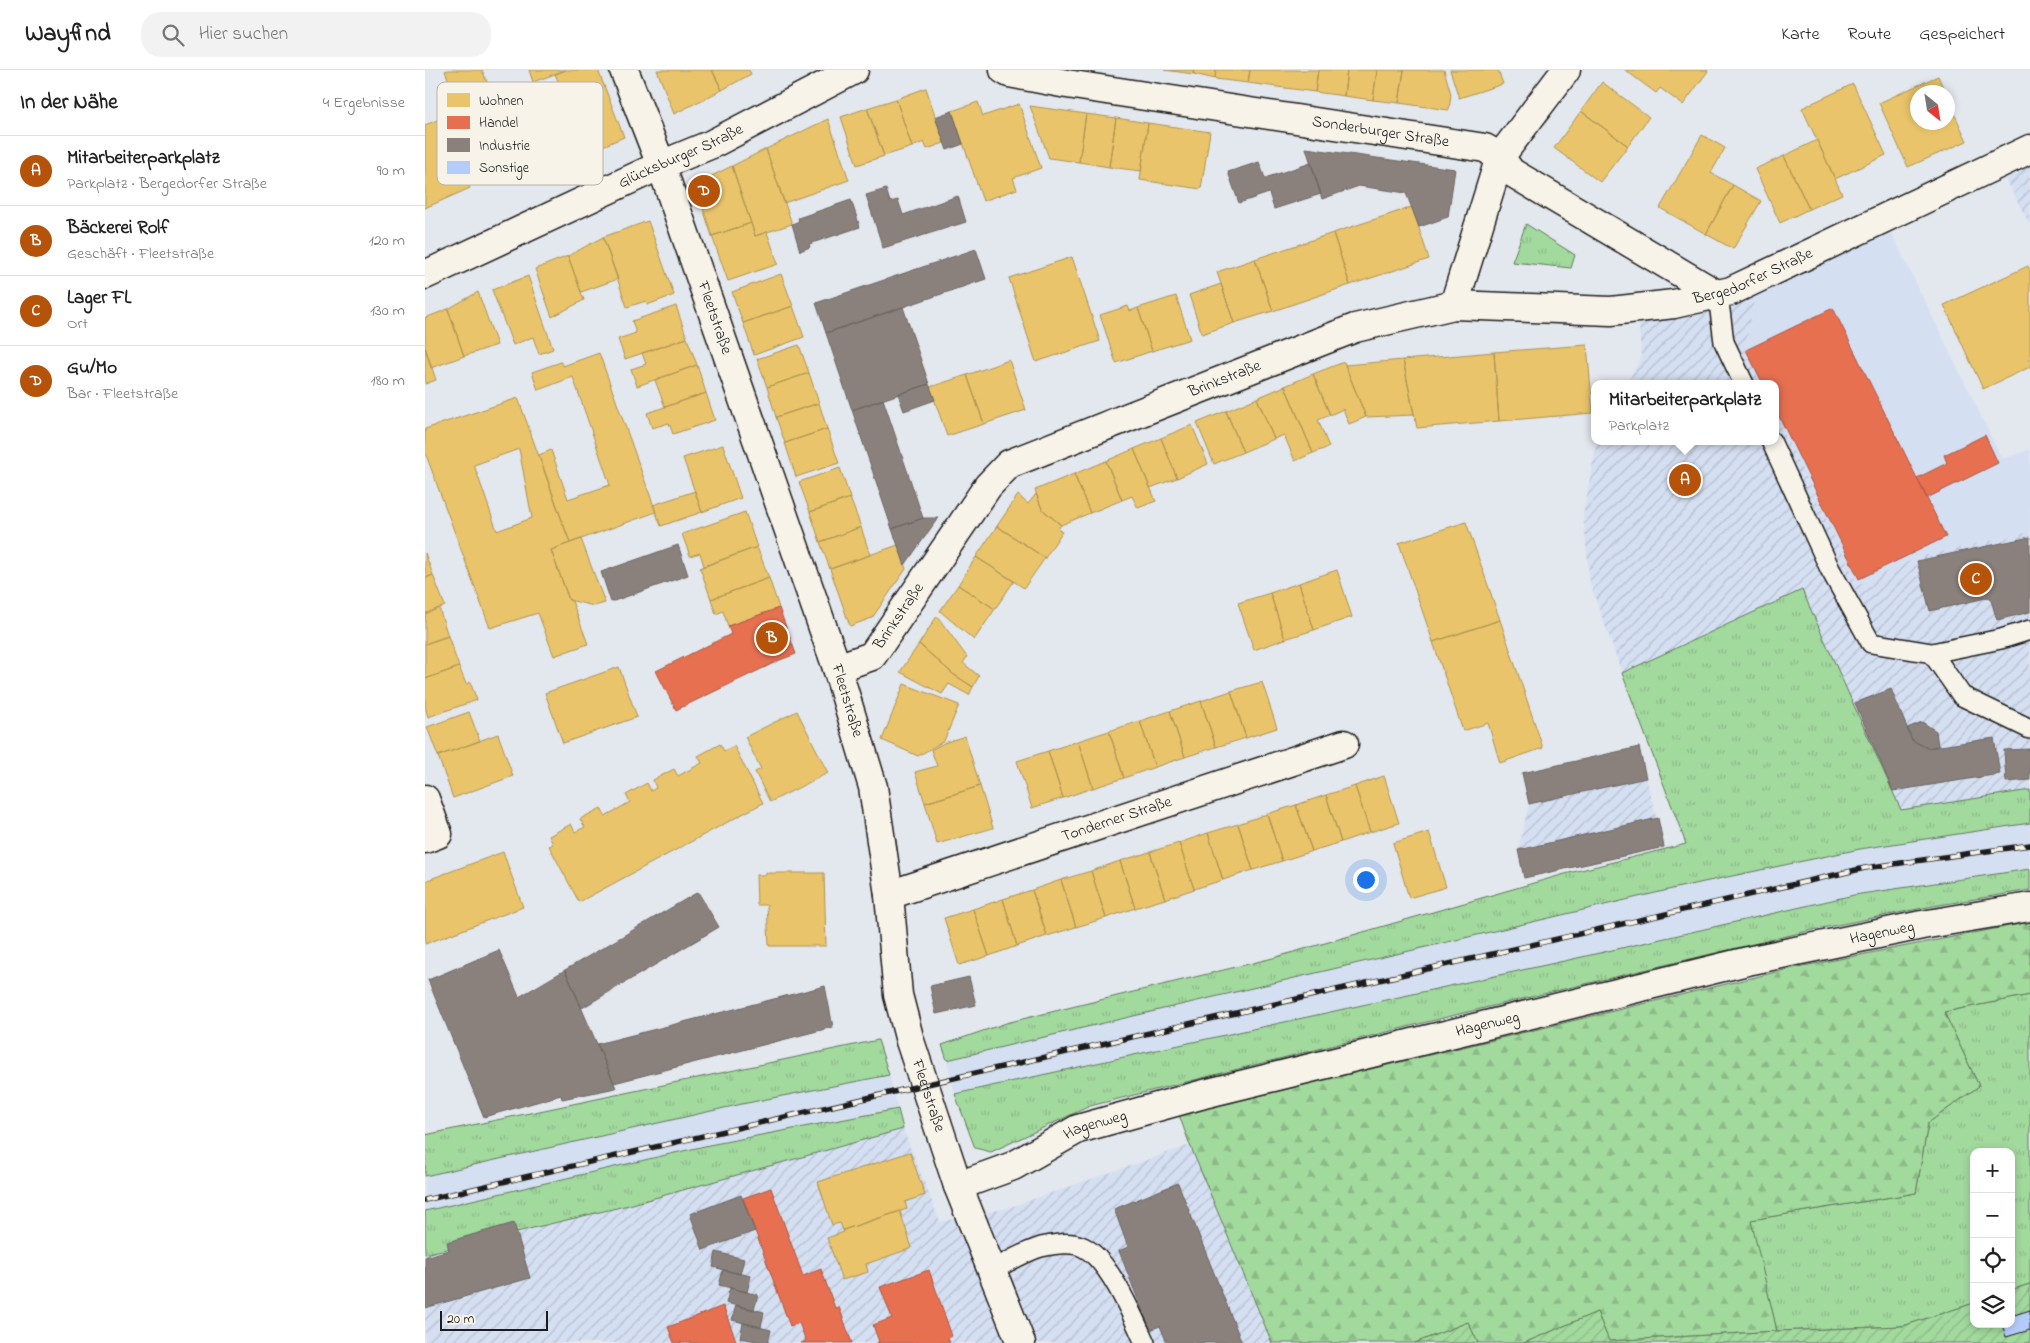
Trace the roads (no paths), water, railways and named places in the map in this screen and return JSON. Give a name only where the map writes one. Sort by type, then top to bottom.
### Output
[{"type":"street","name":"Fleetstraße","points":[[624,70],[661,165],[837,668],[873,787],[889,895],[898,996],[910,1040],[958,1186],[1021,1343]]},
{"type":"street","name":"Glücksburger Straße","points":[[425,275],[661,165],[712,144],[854,70]]},
{"type":"street","name":"Sonderburger Straße","points":[[1004,70],[1009,73],[1067,84],[1485,148],[1500,157],[1511,172],[1718,295]]},
{"type":"street","points":[[1454,305],[1500,157],[1566,70]]},
{"type":"street","name":"Bergedorfer Straße","points":[[1454,305],[1611,311],[1674,304],[1718,295],[1731,291],[2030,149]]},
{"type":"street","name":"Brinkstraße","points":[[837,668],[872,656],[988,486],[1009,464],[1355,328],[1454,305]]},
{"type":"street","name":"Tonderner Straße","points":[[889,895],[1344,744]]},
{"type":"street","points":[[425,800],[432,837]]},
{"type":"street","name":"Hagenweg","points":[[958,1186],[1013,1166],[1078,1129],[1204,1094],[1752,960],[1922,925],[2030,907]]},
{"type":"lane","points":[[1718,295],[1724,342],[1742,380]]},
{"type":"lane","points":[[1773,445],[1830,568],[1871,643],[1932,653],[2001,639],[2030,630]]},
{"type":"lane","points":[[1932,653],[1962,696],[2030,729]]},
{"type":"lane","points":[[992,1270],[1040,1247],[1069,1243],[1082,1246],[1092,1252],[1109,1272],[1145,1343]]},
{"type":"railway","points":[[425,1200],[1865,868],[2030,845]]},
{"type":"place","name":"Gu/Mo","points":[[704,191]]},
{"type":"place","name":"Mitarbeiterparkplatz","points":[[1685,480]]},
{"type":"place","name":"Lager FL","points":[[1976,579]]},
{"type":"place","name":"Bäckerei Rolf","points":[[772,638]]}]
